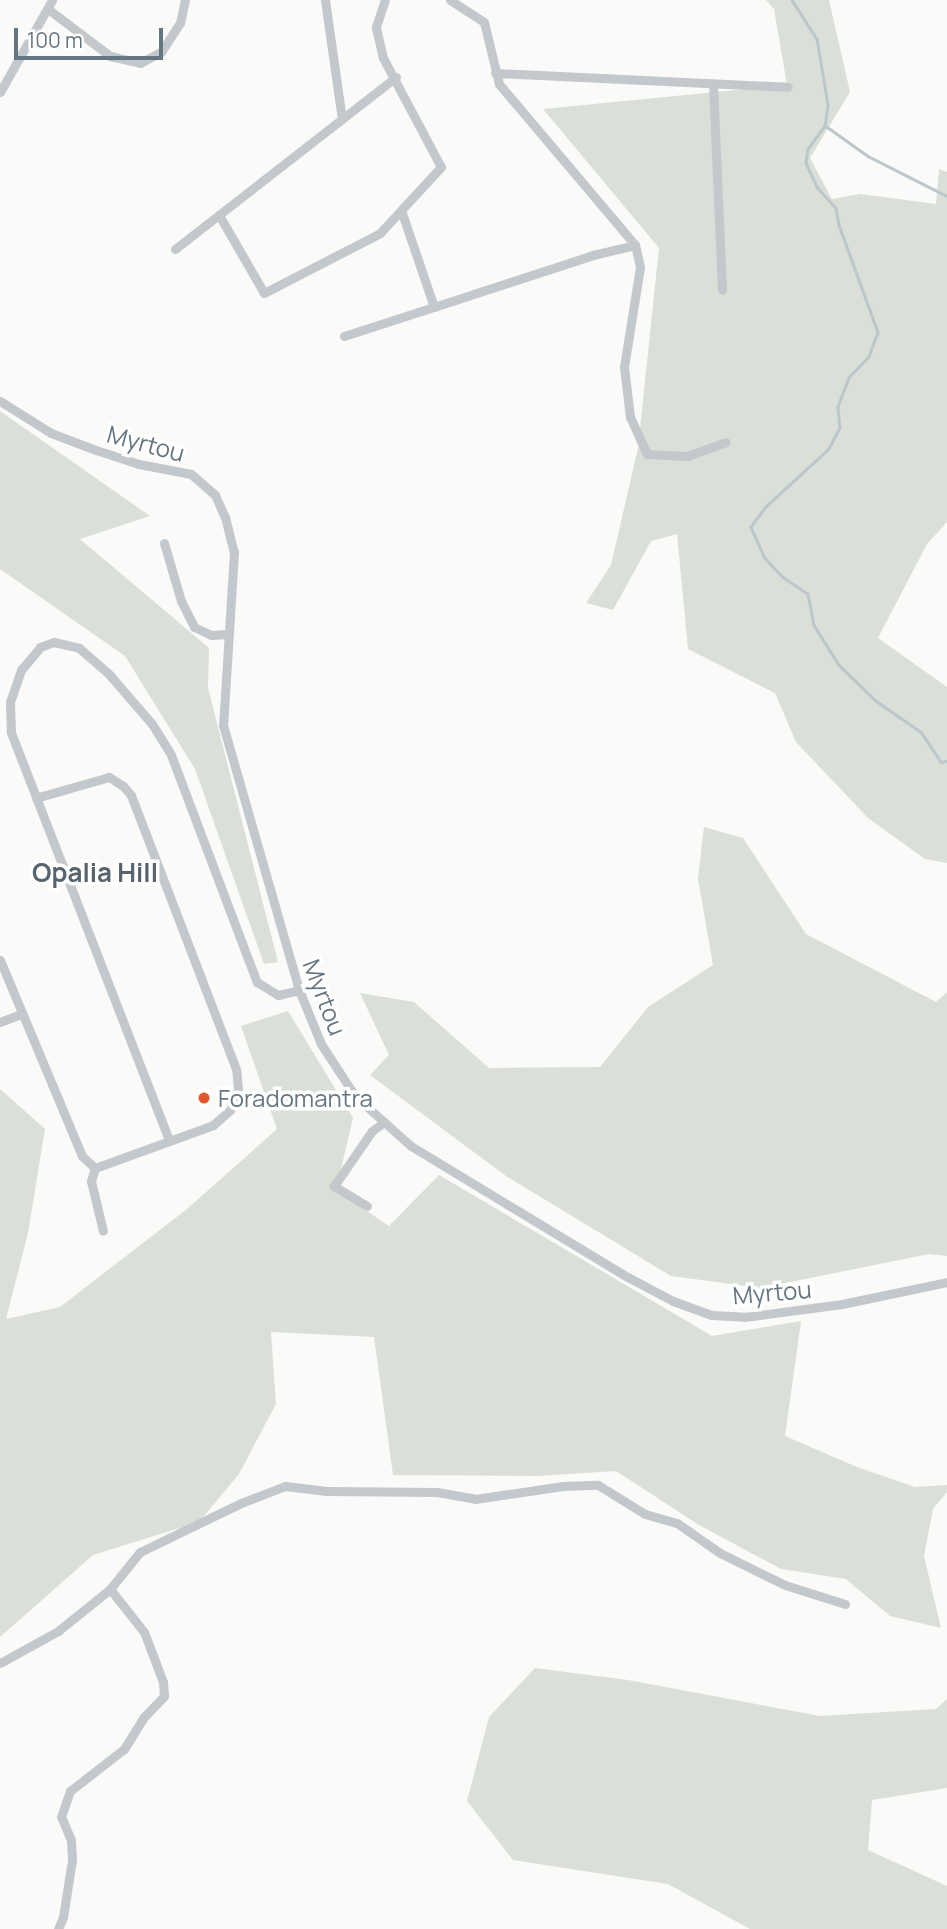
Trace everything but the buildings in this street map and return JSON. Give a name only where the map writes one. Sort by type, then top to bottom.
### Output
[{"type":"street","points":[[0,92],[50,4],[110,56],[139,63],[161,52],[180,23],[185,0]]},
{"type":"street","points":[[325,0],[342,119]]},
{"type":"street","points":[[219,215],[264,293],[380,233],[441,167],[396,77],[383,58],[376,27],[384,0]]},
{"type":"street","points":[[450,0],[484,22],[499,83],[635,244],[640,267],[624,367],[630,417],[647,454],[687,456],[726,442]]},
{"type":"street","points":[[495,74],[788,88]]},
{"type":"street","points":[[175,249],[396,77]]},
{"type":"street","points":[[713,84],[722,290]]},
{"type":"street","points":[[401,210],[434,307]]},
{"type":"street","points":[[344,336],[593,255],[635,244]]},
{"type":"street","name":"Myrtou","points":[[0,401],[51,433],[139,464],[191,474],[215,495],[225,517],[234,552],[223,725],[299,990],[321,1044],[355,1096],[411,1146],[622,1274],[673,1301],[711,1315],[745,1317],[830,1306],[947,1282]]},
{"type":"street","points":[[164,543],[181,601],[194,627],[211,635],[228,634]]},
{"type":"street","points":[[169,1140],[11,732],[10,702],[21,670],[40,648],[54,642],[79,648],[108,673],[152,724],[171,755],[257,982],[278,995],[299,990]]},
{"type":"street","points":[[36,799],[109,777],[131,795],[236,1069],[238,1090],[230,1110],[212,1125],[95,1168]]},
{"type":"street","points":[[0,960],[82,1156],[95,1168]]},
{"type":"street","points":[[0,1022],[21,1014]]},
{"type":"street","points":[[367,1206],[334,1186],[372,1132],[384,1122]]},
{"type":"street","points":[[95,1168],[91,1181],[103,1231]]},
{"type":"street","points":[[0,1663],[58,1630],[110,1589],[140,1552],[242,1503],[285,1486],[327,1491],[437,1492],[475,1499],[563,1486],[598,1485],[645,1514],[677,1523],[720,1553],[785,1585],[845,1604]]},
{"type":"street","points":[[58,1929],[63,1917],[72,1860],[71,1840],[61,1817],[70,1791],[124,1749],[143,1718],[164,1696],[163,1682],[145,1632],[110,1589]]},
{"type":"shaded area","points":[[766,0],[829,0],[850,92],[810,158],[832,199],[860,194],[936,204],[939,169],[947,172],[947,522],[927,544],[878,638],[947,687],[947,863],[925,859],[868,818],[796,742],[775,693],[688,649],[677,534],[651,541],[613,610],[586,603],[611,565],[638,448],[659,248],[543,109],[787,85],[774,9]]},
{"type":"shaded area","points":[[0,411],[150,516],[80,539],[209,648],[208,688],[278,962],[264,964],[195,769],[125,656],[0,569]]},
{"type":"shaded area","points":[[704,827],[743,838],[806,934],[936,1002],[947,992],[947,1256],[929,1254],[761,1288],[671,1276],[506,1176],[370,1075],[389,1055],[360,993],[414,1002],[489,1068],[600,1067],[648,1007],[713,965],[698,879]]},
{"type":"shaded area","points":[[288,1011],[353,1118],[336,1190],[389,1226],[439,1175],[712,1336],[801,1321],[785,1436],[857,1467],[915,1487],[947,1485],[947,1492],[933,1509],[924,1556],[941,1628],[890,1616],[846,1579],[781,1569],[699,1525],[616,1471],[537,1476],[393,1475],[374,1337],[271,1332],[276,1404],[239,1474],[199,1522],[93,1555],[0,1637],[0,1089],[45,1129],[28,1233],[6,1319],[60,1307],[187,1209],[277,1129],[241,1026]]},
{"type":"shaded area","points":[[535,1668],[628,1680],[820,1716],[936,1709],[947,1699],[947,1788],[872,1800],[868,1850],[947,1886],[947,1929],[750,1929],[668,1884],[513,1860],[467,1801],[489,1717]]},
{"type":"waterway","points":[[792,0],[817,39],[828,105],[825,126],[808,149],[806,163],[817,187],[836,208],[839,225],[878,332],[869,357],[849,378],[838,407],[840,428],[829,449],[766,507],[751,527],[765,558],[783,577],[808,594],[814,625],[839,665],[875,700],[921,732],[941,762],[947,761]]},
{"type":"waterway","points":[[826,126],[868,156],[947,196]]},
{"type":"place","name":"Foradomantra","points":[[204,1098]]},
{"type":"district","name":"Opalia Hill","points":[[95,873]]}]
